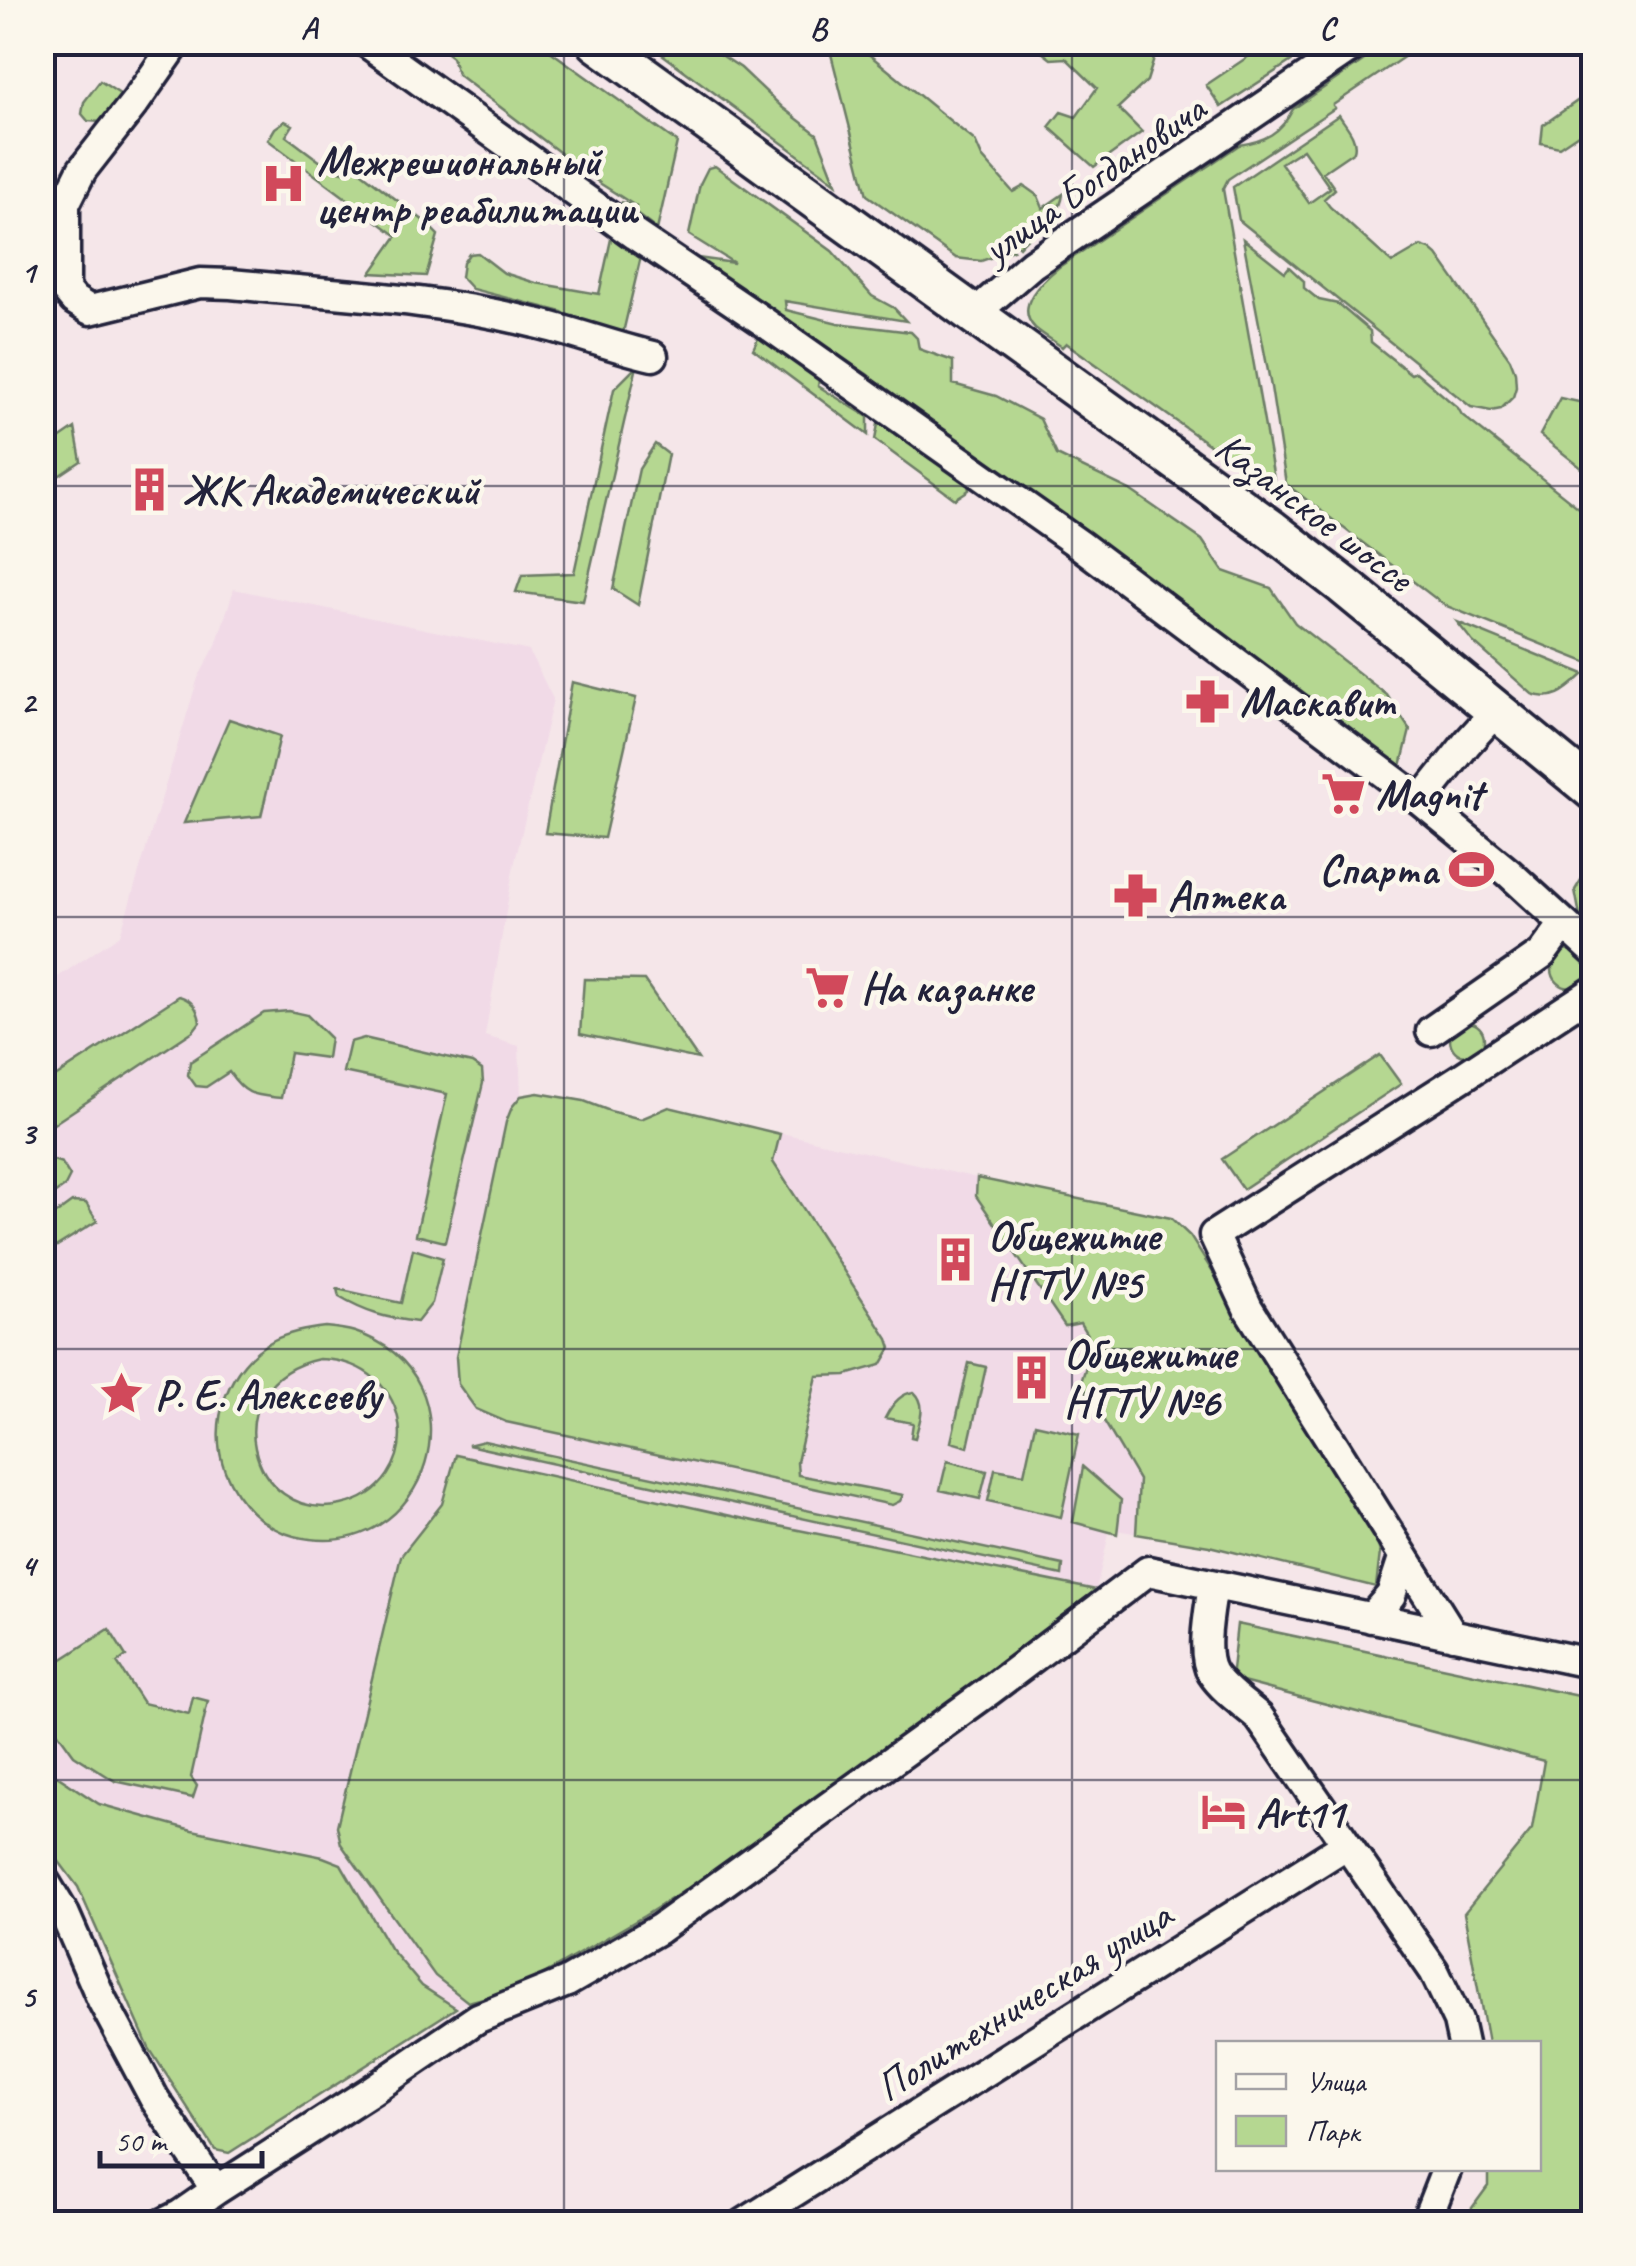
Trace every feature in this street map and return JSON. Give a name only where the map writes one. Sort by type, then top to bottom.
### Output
[{"type":"main road","name":"Казанское шоссе","points":[[597,42],[1272,530],[1594,791]]},
{"type":"street","points":[[177,42],[82,170],[65,204],[65,289],[74,300],[90,310],[200,283],[250,286],[438,305],[535,323],[652,356]]},
{"type":"street","points":[[366,42],[634,235],[1080,545],[1421,801],[1509,872],[1594,951]]},
{"type":"street","name":"улица Богдановича","points":[[974,314],[1032,264],[1359,42]]},
{"type":"street","points":[[1421,801],[1497,710]]},
{"type":"street","points":[[1431,1030],[1542,954],[1564,924]]},
{"type":"street","points":[[1453,1635],[1248,1308],[1214,1235],[1594,990]]},
{"type":"street","points":[[1371,1618],[1391,1594],[1404,1558]]},
{"type":"street","points":[[174,2221],[478,2018],[567,1982],[694,1905],[1148,1571],[1594,1664]]},
{"type":"street","points":[[1212,1585],[1207,1659],[1212,1673],[1259,1717],[1434,1971],[1458,2020],[1462,2041]]},
{"type":"street","name":"Политехническая улица","points":[[743,2224],[1346,1845]]},
{"type":"street","points":[[42,1877],[54,1922],[102,2000],[154,2098],[216,2190]]},
{"type":"street","points":[[1425,2224],[1446,2171]]},
{"type":"shaded area","points":[[234,589],[529,651],[553,699],[513,870],[485,1036],[519,1046],[521,1096],[557,1095],[641,1119],[669,1107],[1171,1218],[1190,1236],[1333,1465],[1380,1553],[1376,1587],[1209,1546],[1110,1529],[1096,1590],[980,1679],[644,1916],[518,1989],[462,2004],[229,2153],[215,2150],[149,2048],[78,1887],[43,1840],[43,987],[120,935],[198,678],[216,645]]},
{"type":"green space","points":[[1270,42],[1319,43],[1221,107],[1206,85]]},
{"type":"green space","points":[[409,43],[539,43],[677,142],[657,230],[621,202],[637,207],[457,74],[452,57],[439,47],[420,50]]},
{"type":"green space","points":[[647,43],[703,43],[741,68],[817,134],[836,183]]},
{"type":"green space","points":[[821,43],[855,43],[975,141],[982,157],[1013,192],[1024,186],[1038,196],[1043,208],[1063,194],[1057,211],[1019,247],[1006,235],[1001,238],[1013,250],[981,261],[956,258],[867,195],[830,50]]},
{"type":"green space","points":[[1030,43],[1159,43],[1147,81],[1118,108],[1142,132],[1094,167],[1049,127],[1061,112],[1076,117],[1097,88],[1066,58],[1051,59]]},
{"type":"green space","points":[[1389,43],[1419,44],[1333,105],[1335,108],[1228,179],[1223,189],[1274,479],[1271,482],[1235,463],[1066,343],[1062,347],[1041,333],[1029,320],[1029,302],[1059,267],[1239,145],[1271,134],[1293,109]]},
{"type":"green space","points":[[100,81],[123,96],[101,122],[88,121],[82,114],[84,102]]},
{"type":"green space","points":[[1593,90],[1593,124],[1559,147],[1541,143],[1543,125]]},
{"type":"green space","points":[[1339,115],[1355,146],[1354,151],[1323,172],[1335,189],[1324,199],[1392,263],[1421,246],[1437,255],[1510,359],[1515,372],[1513,397],[1501,409],[1471,407],[1239,220],[1233,187]],"holes":[[[1303,149],[1330,188],[1309,203],[1281,163]]]},
{"type":"green space","points":[[285,121],[293,125],[286,136],[329,168],[347,173],[353,166],[438,235],[426,276],[371,273],[397,236],[268,140]]},
{"type":"green space","points":[[715,166],[832,251],[872,296],[894,308],[906,321],[785,301],[786,310],[838,323],[911,332],[919,349],[953,361],[953,384],[996,396],[1040,419],[1057,455],[1130,490],[1202,540],[1223,571],[1271,588],[1295,623],[1387,695],[1410,730],[1395,790],[963,455],[969,490],[955,499],[875,440],[878,424],[898,411],[867,374],[848,363],[823,357],[818,386],[868,417],[868,435],[753,349],[770,313],[696,282],[697,258],[734,263],[689,235],[700,184],[708,168]]},
{"type":"green space","points":[[613,230],[642,252],[622,337],[586,329],[562,312],[472,289],[461,277],[469,254],[478,253],[504,273],[599,294]]},
{"type":"green space","points":[[1243,239],[1285,272],[1289,267],[1304,281],[1304,288],[1319,300],[1338,304],[1370,331],[1371,342],[1411,374],[1416,372],[1462,415],[1593,519],[1593,665],[1444,605],[1286,484]]},
{"type":"green space","points":[[637,366],[583,601],[516,592],[522,575],[574,573],[614,389]]},
{"type":"green space","points":[[1560,398],[1593,405],[1593,477],[1540,435]]},
{"type":"green space","points":[[75,428],[81,461],[48,483],[43,474],[43,450]]},
{"type":"green space","points":[[655,444],[668,454],[638,605],[613,589],[639,469]]},
{"type":"green space","points":[[1457,622],[1584,674],[1554,695],[1532,694],[1473,642]]},
{"type":"green space","points":[[572,682],[636,698],[604,838],[545,833]]},
{"type":"green space","points":[[229,719],[280,736],[261,816],[184,823]]},
{"type":"green space","points":[[1584,875],[1593,876],[1593,928],[1580,916],[1575,890]]},
{"type":"green space","points":[[1571,950],[1585,955],[1590,969],[1585,983],[1571,988],[1557,983],[1552,969],[1557,955]]},
{"type":"green space","points":[[584,979],[644,980],[698,1059],[580,1034]]},
{"type":"green space","points":[[179,996],[191,1002],[198,1013],[200,1022],[193,1031],[43,1131],[43,1085]]},
{"type":"green space","points":[[289,1011],[307,1015],[330,1038],[327,1058],[290,1053],[281,1098],[251,1093],[229,1072],[206,1087],[196,1086],[188,1075],[190,1062],[264,1013]]},
{"type":"green space","points":[[1467,1022],[1479,1027],[1484,1039],[1479,1051],[1467,1056],[1455,1051],[1450,1039],[1455,1027]]},
{"type":"green space","points":[[364,1038],[472,1063],[482,1070],[483,1083],[445,1242],[416,1235],[447,1094],[343,1072],[350,1042]]},
{"type":"green space","points":[[1380,1055],[1401,1084],[1243,1189],[1222,1159]]},
{"type":"green space","points":[[538,1093],[584,1101],[641,1119],[669,1107],[780,1134],[773,1162],[891,1348],[881,1365],[846,1375],[817,1376],[797,1462],[798,1475],[903,1495],[900,1501],[892,1505],[506,1422],[476,1409],[458,1384],[456,1357],[506,1122],[521,1096]]},
{"type":"green space","points":[[53,1160],[62,1163],[70,1176],[65,1186],[43,1202],[43,1167]]},
{"type":"green space","points":[[977,1178],[1171,1218],[1190,1236],[1374,1528],[1380,1553],[1376,1587],[1209,1546],[1136,1534],[1139,1480],[1081,1382],[1093,1345],[1080,1323],[1065,1326],[976,1196]]},
{"type":"green space","points":[[72,1202],[86,1203],[97,1221],[54,1248],[43,1285],[43,1223]]},
{"type":"green space","points":[[413,1249],[443,1258],[432,1303],[417,1322],[376,1314],[339,1297],[337,1289],[401,1303]]},
{"type":"green space","points":[[325,1327],[355,1332],[396,1355],[420,1387],[430,1424],[425,1463],[408,1498],[380,1525],[341,1539],[294,1536],[261,1520],[236,1493],[220,1453],[220,1415],[244,1364],[274,1340]],"holes":[[[319,1359],[352,1365],[376,1380],[392,1401],[399,1426],[398,1451],[388,1475],[369,1494],[341,1505],[309,1505],[284,1494],[265,1474],[255,1448],[254,1421],[264,1394],[285,1373]]]},
{"type":"green space","points":[[969,1363],[986,1367],[968,1447],[951,1442]]},
{"type":"green space","points":[[914,1392],[922,1408],[915,1438],[911,1437],[913,1423],[885,1418],[900,1398]]},
{"type":"green space","points":[[1035,1424],[1079,1434],[1061,1517],[988,1501],[995,1469],[1024,1474]]},
{"type":"green space","points":[[484,1441],[1063,1565],[1062,1575],[468,1445]]},
{"type":"green space","points":[[456,1455],[754,1521],[1096,1590],[760,1843],[518,1989],[468,2002],[435,1976],[341,1844],[337,1826],[401,1556],[442,1504]]},
{"type":"green space","points":[[947,1461],[987,1471],[980,1499],[940,1490]]},
{"type":"green space","points":[[1083,1467],[1121,1500],[1117,1534],[1073,1522]]},
{"type":"green space","points":[[1237,1624],[1593,1699],[1593,2223],[1461,2223],[1488,2186],[1488,2171],[1541,2171],[1541,2041],[1488,2041],[1464,1913],[1532,1829],[1544,1761],[1231,1679]]},
{"type":"green space","points":[[109,1629],[126,1656],[117,1663],[143,1703],[189,1714],[193,1697],[208,1701],[191,1777],[197,1786],[193,1798],[115,1781],[74,1755],[43,1712],[43,1657],[50,1667]]},
{"type":"green space","points":[[42,1757],[54,1774],[99,1804],[341,1864],[390,1948],[422,1986],[456,2008],[229,2153],[215,2150],[149,2048],[78,1887],[43,1840]]},
{"type":"place","name":"Межрешиональный центр реабилитации","points":[[284,184]]},
{"type":"place","name":"ЖК Академический","points":[[150,489]]},
{"type":"place","name":"Маскавит","points":[[1207,701]]},
{"type":"place","name":"Magnit","points":[[1343,793]]},
{"type":"place","name":"Спарта","points":[[1471,869]]},
{"type":"place","name":"Аптека","points":[[1135,895]]},
{"type":"place","name":"На казанке","points":[[828,987]]},
{"type":"place","name":"Общежитие НГТУ №5","points":[[955,1259]]},
{"type":"place","name":"Общежитие НГТУ №6","points":[[1031,1377]]},
{"type":"place","name":"Р. Е. Алексееву","points":[[122,1394]]},
{"type":"place","name":"Art11","points":[[1223,1812]]}]
